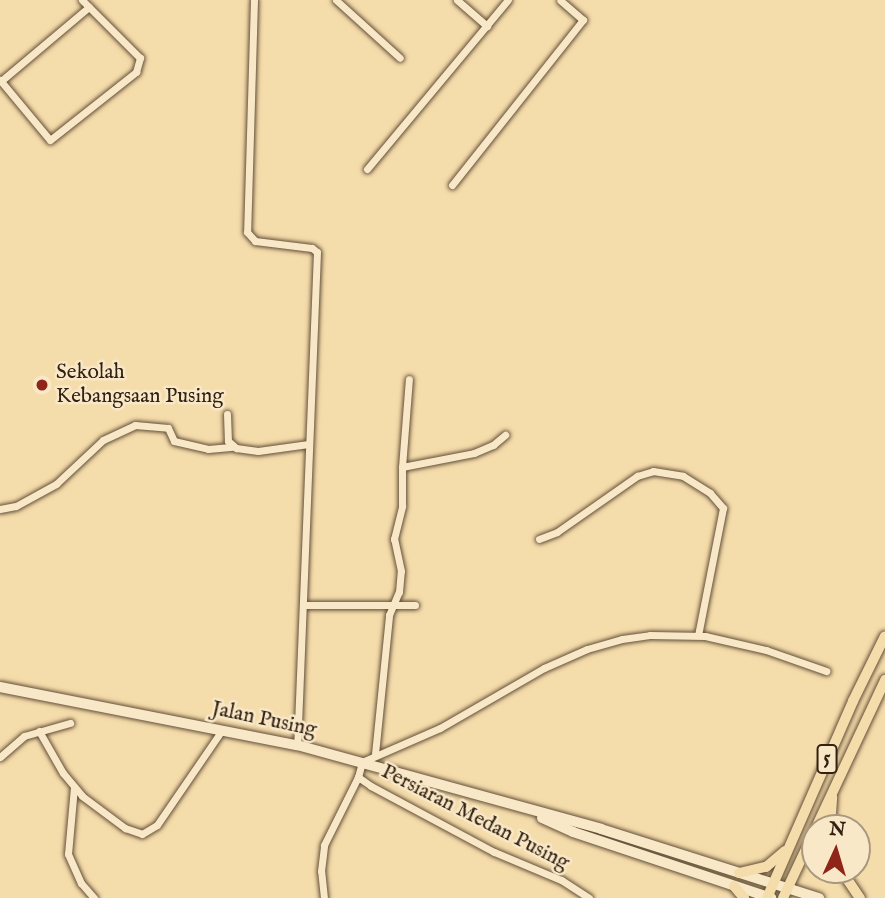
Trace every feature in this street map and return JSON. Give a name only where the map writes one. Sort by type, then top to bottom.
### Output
[{"type":"highway","name":"5","points":[[768,898],[853,701],[885,636]]},
{"type":"highway","name":"5","points":[[785,893],[885,680]]},
{"type":"highway","points":[[831,814],[834,784]]},
{"type":"highway","points":[[739,873],[766,867],[789,847]]},
{"type":"highway","points":[[734,886],[744,898]]},
{"type":"main road","name":"Jalan Pusing","points":[[0,687],[297,745],[516,806],[739,873],[773,884],[785,893],[819,898]]},
{"type":"main road","name":"Jalan Pusing","points":[[516,806],[573,832],[768,898]]},
{"type":"street","points":[[82,0],[89,7],[140,58],[138,69],[119,88],[50,140],[0,81],[89,7]]},
{"type":"street","points":[[254,0],[247,232],[255,241],[315,248],[297,745]]},
{"type":"street","points":[[336,0],[400,58]]},
{"type":"street","points":[[457,0],[486,26]]},
{"type":"street","points":[[367,169],[508,0]]},
{"type":"street","points":[[452,185],[583,20],[560,0]]},
{"type":"street","points":[[375,754],[389,615],[401,572],[394,539],[402,506],[402,467],[409,379]]},
{"type":"street","points":[[227,414],[227,438],[233,447]]},
{"type":"street","points":[[0,509],[16,506],[56,484],[103,440],[135,425],[168,428],[174,441],[208,449],[233,447],[258,451],[309,444]]},
{"type":"street","points":[[402,467],[474,453],[493,445],[505,435]]},
{"type":"street","points":[[540,539],[558,532],[637,476],[653,471],[683,476],[710,494],[723,508],[698,635]]},
{"type":"street","points":[[303,605],[415,605]]},
{"type":"street","points":[[362,762],[375,754],[440,729],[544,668],[587,649],[650,635],[698,635],[744,644],[826,671]]},
{"type":"street","points":[[0,757],[24,736],[70,723]]},
{"type":"street","points":[[39,731],[63,773],[82,796],[125,828],[142,834],[150,831],[222,730]]},
{"type":"street","name":"Persiaran Medan Pusing","points":[[362,762],[358,777],[494,852],[561,880],[589,898]]},
{"type":"street","points":[[324,898],[321,871],[324,845],[358,777]]},
{"type":"street","points":[[74,786],[68,854],[92,897]]},
{"type":"place","name":"Sekolah Kebangsaan Pusing","points":[[42,385]]}]
